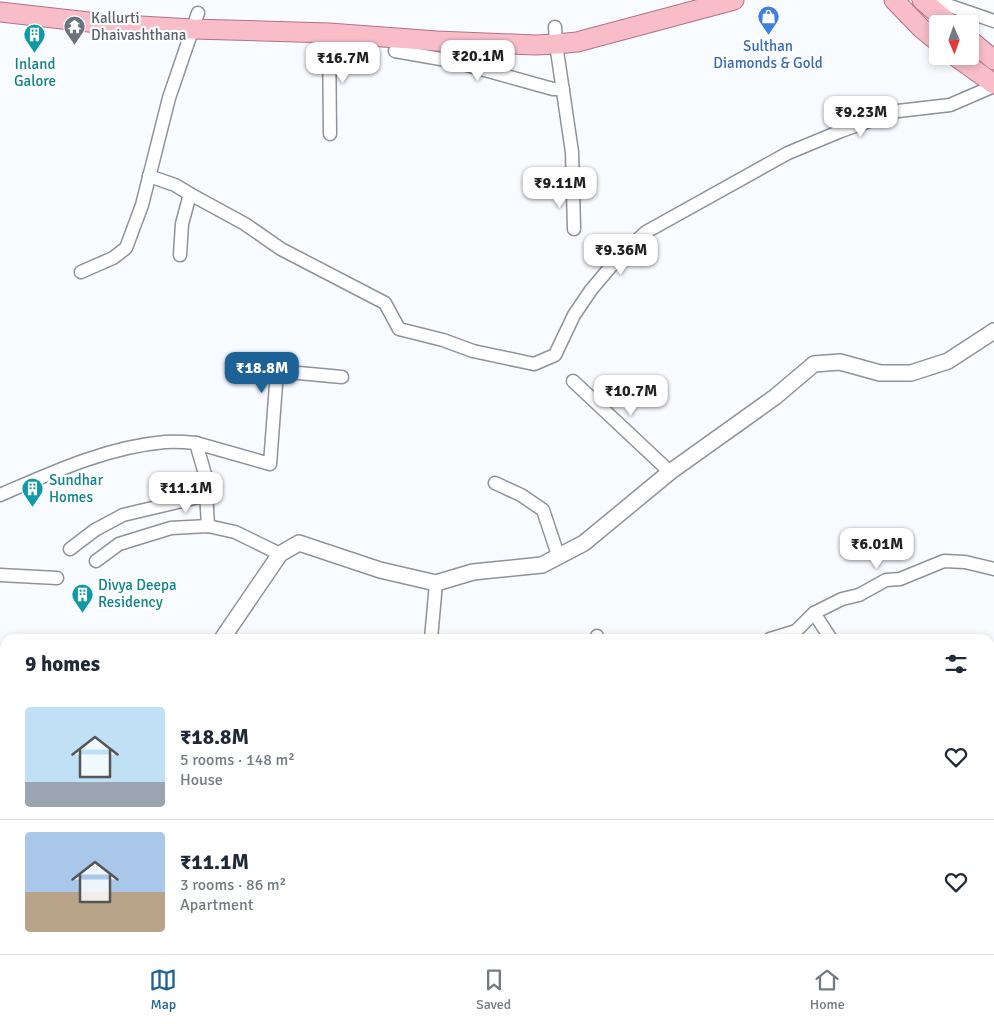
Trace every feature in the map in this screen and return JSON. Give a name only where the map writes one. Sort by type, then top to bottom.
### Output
[{"type":"main road","points":[[0,12],[106,24],[196,21],[437,41],[555,36],[577,42],[734,0]]},
{"type":"main road","points":[[894,0],[929,35]]},
{"type":"main road","points":[[922,0],[940,15]]},
{"type":"main road","points":[[979,48],[994,60]]},
{"type":"main road","points":[[967,65],[994,85]]},
{"type":"street","points":[[933,0],[994,21]]},
{"type":"street","points":[[81,272],[113,258],[126,248],[142,205],[169,98],[196,21]]},
{"type":"street","points":[[329,33],[330,134]]},
{"type":"street","points":[[555,36],[572,152],[574,229]]},
{"type":"street","points":[[395,51],[452,61],[553,89],[562,89]]},
{"type":"street","points":[[149,176],[175,185],[245,224],[281,249],[385,303],[399,329],[443,340],[473,351],[534,364],[555,356],[574,315],[591,290],[618,258],[646,232],[788,153],[841,131],[898,111],[950,105],[994,85]]},
{"type":"street","points":[[180,255],[182,224],[190,194]]},
{"type":"street","points":[[225,634],[280,554],[299,543],[380,570],[436,583],[473,572],[542,565],[584,543],[670,472],[775,397],[814,364],[840,362],[880,373],[911,373],[948,361],[994,332]]},
{"type":"street","points":[[0,495],[49,474],[112,451],[166,442],[196,443],[270,464],[277,371],[342,377]]},
{"type":"street","points":[[573,382],[670,472]]},
{"type":"street","points":[[196,443],[205,474],[208,526]]},
{"type":"street","points":[[495,483],[521,495],[544,510],[558,555]]},
{"type":"street","points":[[70,548],[96,530],[123,515],[207,494]]},
{"type":"street","points":[[96,561],[119,544],[171,528],[208,526],[235,532],[280,554]]},
{"type":"street","points":[[786,634],[796,631],[814,613],[842,599],[859,595],[886,580],[900,579],[944,561],[966,562],[994,568]]},
{"type":"street","points":[[0,575],[57,578]]},
{"type":"street","points":[[431,634],[436,583]]},
{"type":"street","points":[[814,613],[828,634]]},
{"type":"place","name":"Sulthan Diamonds & Gold","points":[[768,36]]},
{"type":"place","name":"Kallurti Dhaivashthana","points":[[75,46]]},
{"type":"place","name":"Inland Galore","points":[[35,54]]},
{"type":"place","name":"Sundhar Homes","points":[[33,508]]},
{"type":"place","name":"Divya Deepa Residency","points":[[82,613]]}]
